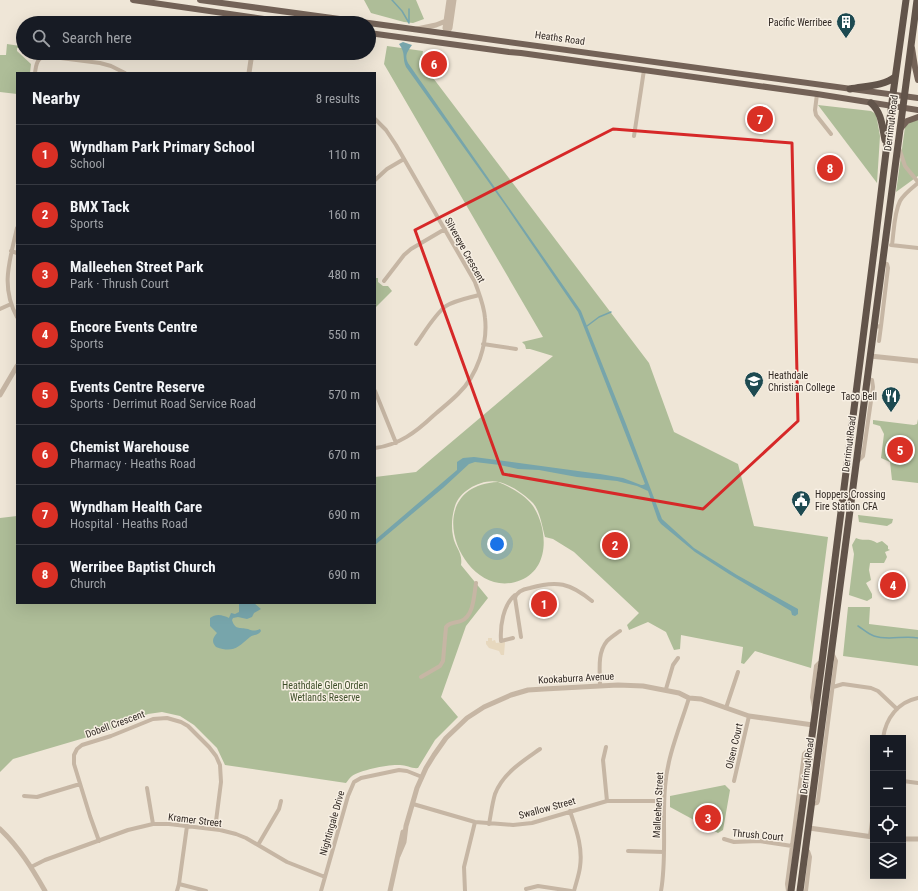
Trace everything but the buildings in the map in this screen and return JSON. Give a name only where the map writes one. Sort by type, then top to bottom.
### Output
[{"type":"highway","name":"Derrimut Road","points":[[790,891],[822,662],[875,243],[892,94],[906,0]]},
{"type":"highway","name":"Derrimut Road","points":[[800,891],[867,379],[877,326],[882,263],[888,245],[898,144],[917,0]]},
{"type":"highway","points":[[850,89],[882,82],[895,76]]},
{"type":"highway","points":[[872,102],[880,114],[886,146]]},
{"type":"highway","points":[[875,243],[888,245]]},
{"type":"highway","points":[[870,275],[877,265],[882,263]]},
{"type":"highway","points":[[861,353],[871,354]]},
{"type":"highway","points":[[856,394],[861,382],[867,379]]},
{"type":"highway","points":[[839,527],[848,528]]},
{"type":"highway","points":[[813,725],[822,726]]},
{"type":"highway","points":[[800,827],[809,828]]},
{"type":"highway","points":[[796,856],[801,850],[806,850]]},
{"type":"main road","points":[[133,0],[186,7],[234,16]]},
{"type":"main road","points":[[185,0],[186,7]]},
{"type":"main road","points":[[186,7],[190,0]]},
{"type":"main road","name":"Heaths Road","points":[[200,0],[319,16]]},
{"type":"main road","points":[[256,16],[257,8]]},
{"type":"main road","name":"Heaths Road","points":[[376,23],[918,98]]},
{"type":"main road","points":[[447,33],[448,44]]},
{"type":"main road","name":"Heaths Road","points":[[376,34],[817,94],[918,110]]},
{"type":"main road","points":[[509,52],[511,41]]},
{"type":"main road","points":[[912,42],[914,67],[918,80]]},
{"type":"main road","points":[[516,53],[518,43]]},
{"type":"main road","points":[[644,60],[644,70]]},
{"type":"main road","points":[[644,70],[651,61]]},
{"type":"main road","points":[[801,82],[813,87],[817,94]]},
{"type":"main road","points":[[900,130],[906,122],[918,117]]},
{"type":"street","points":[[447,33],[445,30],[450,0]]},
{"type":"street","points":[[447,33],[450,28],[454,0]]},
{"type":"street","points":[[416,29],[436,25],[446,21]]},
{"type":"street","points":[[35,72],[38,60]]},
{"type":"street","points":[[78,60],[100,63],[111,66],[123,72]]},
{"type":"street","points":[[249,72],[251,60]]},
{"type":"street","points":[[634,136],[644,70]]},
{"type":"street","points":[[817,94],[815,110],[816,115],[831,134]]},
{"type":"street","name":"Silvereye Crescent","points":[[376,120],[390,136],[475,282],[483,306],[485,319],[483,344],[478,364],[471,378],[459,393],[411,435],[396,443],[376,448]]},
{"type":"street","points":[[898,144],[905,166],[918,182],[905,194],[900,202],[888,245],[918,248]]},
{"type":"street","points":[[376,179],[387,169],[404,159]]},
{"type":"street","points":[[384,280],[404,255],[445,230]]},
{"type":"street","points":[[16,232],[6,274],[8,292],[16,316]]},
{"type":"street","points":[[11,252],[16,253]]},
{"type":"street","points":[[416,344],[442,310],[453,303],[479,294]]},
{"type":"street","points":[[0,309],[11,304]]},
{"type":"street","points":[[877,326],[879,341]]},
{"type":"street","points":[[483,344],[516,349]]},
{"type":"street","points":[[871,354],[918,360]]},
{"type":"street","points":[[0,395],[16,368]]},
{"type":"street","points":[[376,393],[396,443]]},
{"type":"street","points":[[420,677],[440,666],[444,656],[446,627],[449,624],[466,619],[472,607],[476,583]]},
{"type":"street","points":[[513,638],[501,641],[501,629],[506,609],[512,598],[518,592],[544,584],[558,583],[568,586],[592,601]]},
{"type":"street","points":[[516,595],[515,602],[521,637]]},
{"type":"street","points":[[600,686],[600,657],[608,641],[620,631]]},
{"type":"street","points":[[812,804],[817,803],[818,800],[833,687],[836,664],[832,653]]},
{"type":"street","points":[[666,689],[673,665],[678,658]]},
{"type":"street","points":[[726,708],[738,672]]},
{"type":"street","points":[[833,687],[843,684],[871,688],[878,691],[896,709]]},
{"type":"street","name":"Kookaburra Avenue","points":[[390,891],[401,838],[422,777],[434,755],[446,738],[467,718],[484,707],[512,695],[528,690],[600,686],[643,686],[666,689],[689,698],[701,699],[749,716],[813,725]]},
{"type":"street","name":"Malleehen Street","points":[[661,891],[664,876],[664,801],[667,768],[689,698]]},
{"type":"street","points":[[884,735],[887,723],[896,709],[918,698]]},
{"type":"street","name":"Olsen Court","points":[[734,781],[749,716]]},
{"type":"street","name":"Dobell Crescent","points":[[99,841],[80,784],[73,757],[75,752],[79,746],[117,733],[149,719],[162,718],[176,720],[188,726],[216,756],[220,765],[221,782],[215,830]]},
{"type":"street","points":[[606,747],[603,760],[607,801]]},
{"type":"street","points":[[790,891],[787,884],[804,754],[810,748]]},
{"type":"street","points":[[489,824],[495,793],[500,784],[515,767],[540,749]]},
{"type":"street","name":"Nightingale Drive","points":[[321,891],[349,792],[354,782],[361,778],[396,770],[404,770],[422,777]]},
{"type":"street","points":[[906,781],[918,783]]},
{"type":"street","points":[[24,796],[37,797],[80,784]]},
{"type":"street","points":[[147,788],[153,824]]},
{"type":"street","points":[[258,845],[279,809],[281,801]]},
{"type":"street","name":"Swallow Street","points":[[413,804],[475,822],[513,825],[532,823],[607,801],[664,801]]},
{"type":"street","points":[[526,889],[538,886],[572,891],[580,868],[581,852],[577,831],[570,811]]},
{"type":"street","points":[[465,891],[464,867],[475,822]]},
{"type":"street","name":"Kramer Street","points":[[31,868],[45,860],[135,828],[153,824],[169,824],[236,834],[287,862],[308,870],[325,874]]},
{"type":"street","points":[[177,891],[187,826]]},
{"type":"street","points":[[809,828],[870,837]]},
{"type":"street","points":[[0,829],[15,845],[45,891]]},
{"type":"street","points":[[906,838],[918,839]]},
{"type":"street","name":"Thrush Court","points":[[724,839],[734,842],[763,841],[792,846]]},
{"type":"street","points":[[806,850],[808,851],[810,857],[806,891]]},
{"type":"street","points":[[628,852],[664,852]]},
{"type":"street","points":[[179,884],[206,891]]},
{"type":"highlighted area","points":[[613,129],[792,143],[798,421],[703,509],[503,474],[415,230]]},
{"type":"green space","points":[[364,0],[416,0],[424,19],[413,23],[404,22],[371,13]]},
{"type":"green space","points":[[7,44],[16,45],[16,60],[27,60],[31,64],[30,72],[16,72],[16,94],[0,92],[0,55],[6,55]]},
{"type":"green space","name":"Heathdale Glen Orden Wetlands Reserve","points":[[387,46],[423,51],[421,62],[649,363],[674,432],[738,464],[754,526],[828,537],[811,668],[755,651],[744,664],[741,663],[743,647],[681,635],[680,649],[674,650],[666,632],[648,622],[629,630],[627,625],[639,613],[574,552],[553,539],[545,537],[539,514],[533,503],[508,485],[493,481],[473,486],[462,495],[455,506],[452,532],[460,553],[461,565],[488,598],[466,626],[441,697],[458,717],[435,740],[418,768],[402,765],[389,765],[356,774],[346,783],[225,765],[217,748],[194,725],[180,716],[162,712],[148,714],[108,731],[13,759],[0,772],[0,518],[16,516],[16,604],[376,604],[376,477],[416,472],[553,356],[526,349],[522,342],[543,337],[384,64]]},
{"type":"green space","points":[[818,105],[871,111],[876,114],[880,136],[877,183]]},
{"type":"green space","points":[[918,120],[918,176],[896,192],[905,127],[910,122]]},
{"type":"green space","points":[[376,278],[378,278],[378,282],[383,286],[388,286],[392,291],[376,307]]},
{"type":"green space","points":[[918,419],[918,483],[892,480],[890,462],[881,458],[884,434],[880,426],[873,424],[873,420],[914,425],[917,424]]},
{"type":"green space","points":[[498,482],[508,486],[526,498],[533,506],[542,526],[544,547],[537,567],[530,574],[521,580],[500,583],[481,576],[466,561],[456,542],[453,521],[458,503],[473,488]]},
{"type":"green space","points":[[858,515],[893,519],[892,523],[887,526],[859,522]]},
{"type":"green space","points":[[856,538],[871,540],[877,543],[882,541],[890,550],[885,552],[887,557],[884,563],[870,563],[869,570],[871,580],[866,583],[872,594],[872,598],[867,601],[849,595],[854,554],[852,545]]},
{"type":"green space","points":[[848,607],[870,607],[869,624],[918,630],[918,666],[843,656]]},
{"type":"green space","points":[[725,785],[730,790],[723,830],[718,833],[670,807],[670,796]]},
{"type":"shaded area","points":[[488,638],[492,638],[492,641],[495,640],[496,643],[505,642],[504,655],[501,655],[499,651],[489,648],[486,644]]},
{"type":"water","points":[[403,42],[412,45],[406,55],[408,63],[581,311],[662,519],[694,548],[737,575],[798,609],[798,614],[795,616],[792,615],[791,611],[695,552],[661,524],[658,520],[648,491],[637,486],[617,481],[577,477],[539,470],[518,469],[475,462],[469,464],[443,488],[376,544],[376,539],[457,470],[457,462],[463,458],[474,457],[600,474],[623,478],[641,485],[645,484],[578,312],[505,205],[406,67],[403,53],[399,44]]},
{"type":"water","points":[[239,604],[255,604],[261,609],[254,613],[252,617],[247,619],[238,617],[233,618],[232,620],[234,625],[238,628],[253,630],[260,629],[261,631],[259,634],[250,637],[242,644],[234,648],[227,650],[216,647],[213,640],[217,633],[210,626],[210,618],[215,615],[220,615],[229,618],[231,613],[235,614],[239,612]]},
{"type":"waterway","points":[[392,0],[402,11],[409,23]]},
{"type":"waterway","points":[[409,9],[409,22]]},
{"type":"waterway","points":[[587,326],[599,317],[611,312]]},
{"type":"waterway","points":[[858,626],[874,636],[890,638],[918,638]]},
{"type":"place","name":"Pacific Werribee","points":[[846,39]]},
{"type":"place","name":"Chemist Warehouse","points":[[434,64]]},
{"type":"place","name":"Wyndham Health Care","points":[[760,119]]},
{"type":"place","name":"Werribee Baptist Church","points":[[830,168]]},
{"type":"place","name":"Heathdale Christian College","points":[[754,398]]},
{"type":"place","name":"Taco Bell","points":[[891,413]]},
{"type":"place","name":"Events Centre Reserve","points":[[900,450]]},
{"type":"place","name":"Hoppers Crossing Fire Station CFA","points":[[801,517]]},
{"type":"place","name":"BMX Tack","points":[[615,545]]},
{"type":"place","name":"Encore Events Centre","points":[[893,585]]},
{"type":"place","name":"Wyndham Park Primary School","points":[[544,604]]},
{"type":"place","name":"Malleehen Street Park","points":[[708,818]]}]
